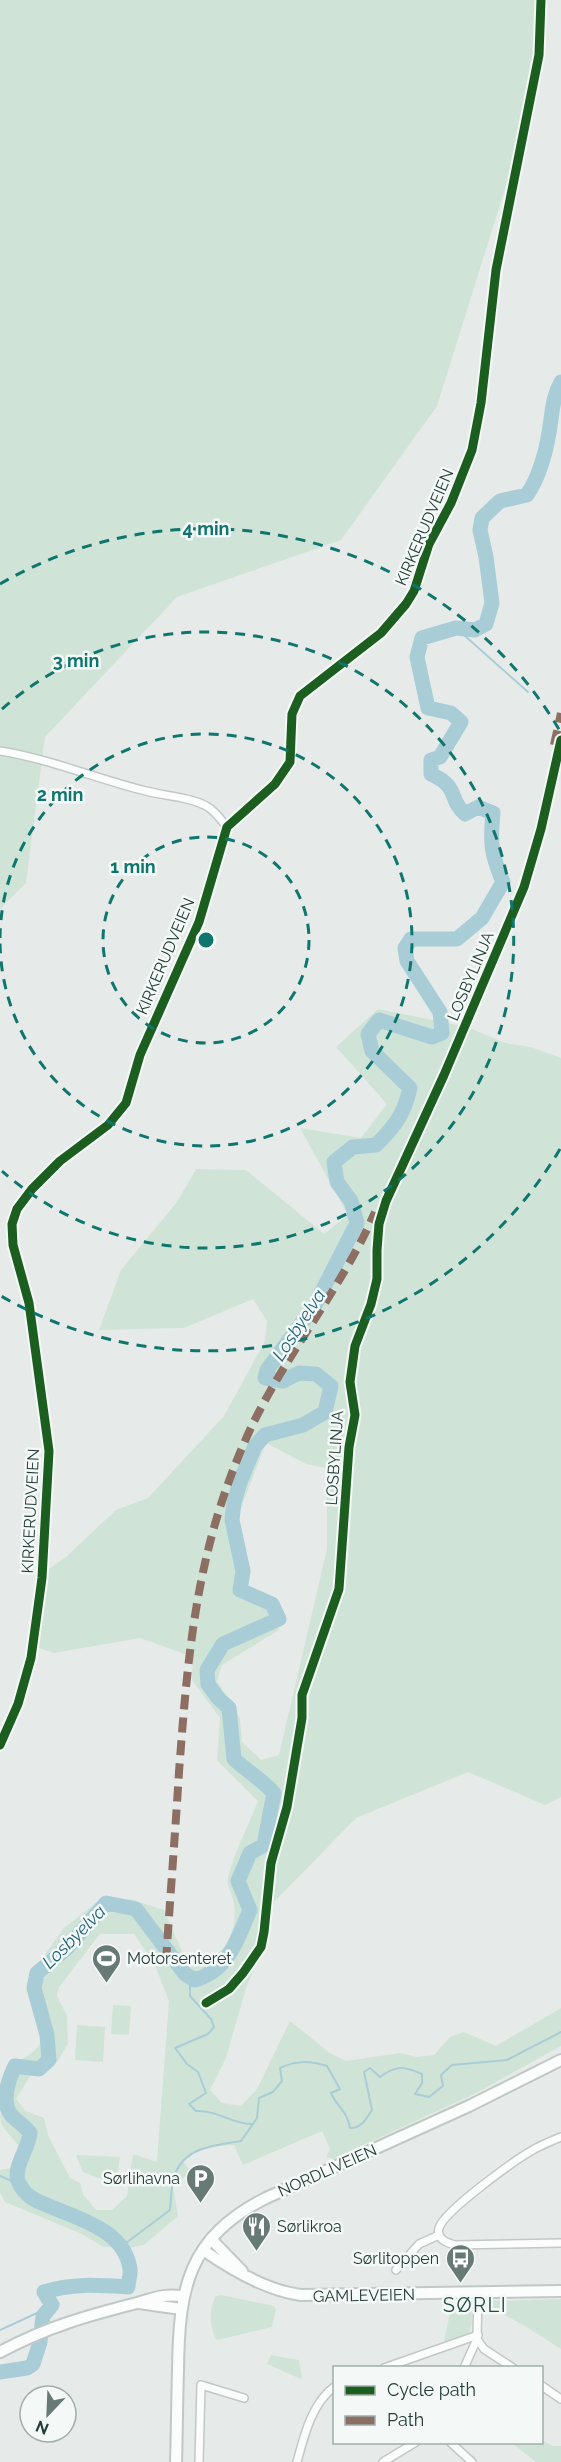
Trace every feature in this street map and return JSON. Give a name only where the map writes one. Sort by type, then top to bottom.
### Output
[{"type":"main road","name":"NORDLIVEIEN","points":[[176,2462],[182,2296],[189,2274],[211,2239],[230,2220],[258,2202],[469,2106],[561,2060]]},
{"type":"main road","name":"GAMLEVEIEN","points":[[211,2239],[243,2273]]},
{"type":"main road","name":"GAMLEVEIEN","points":[[202,2250],[276,2290],[309,2296],[561,2291]]},
{"type":"main road","points":[[0,2352],[62,2323],[139,2303],[152,2297],[182,2296]]},
{"type":"main road","points":[[139,2303],[181,2309]]},
{"type":"street","name":"KIRKERUDVEIEN","points":[[0,1745],[18,1704],[31,1658],[42,1578],[49,1451],[29,1303],[13,1245],[12,1224],[17,1209],[32,1189],[60,1161],[108,1125],[126,1103],[140,1055],[199,922],[227,827],[275,784],[286,771],[292,751],[292,714],[300,696],[381,633],[414,591],[429,544],[462,477],[471,450],[481,403],[496,270],[539,55],[541,0]]},
{"type":"street","points":[[0,751],[28,756],[146,792],[201,804],[217,814],[227,827]]},
{"type":"street","points":[[561,2137],[510,2164],[447,2216],[439,2228],[442,2241],[455,2245],[561,2243]]},
{"type":"street","points":[[396,2270],[419,2244],[439,2235]]},
{"type":"street","points":[[464,2366],[477,2337],[478,2292]]},
{"type":"street","points":[[387,2366],[477,2337]]},
{"type":"street","points":[[477,2337],[484,2349],[511,2366]]},
{"type":"street","points":[[199,2462],[201,2385],[244,2398]]},
{"type":"street","points":[[543,2387],[561,2399]]},
{"type":"street","points":[[297,2462],[314,2413],[333,2388]]},
{"type":"street","points":[[383,2462],[413,2444]]},
{"type":"street","points":[[452,2444],[472,2462]]},
{"type":"green space","points":[[0,0],[539,0],[527,118],[437,406],[341,540],[177,597],[45,737],[26,883],[0,909]]},
{"type":"green space","points":[[378,1009],[467,1027],[505,1043],[531,1047],[561,1058],[561,1797],[545,1805],[468,1772],[356,1818],[274,1902],[266,1943],[247,1985],[226,2058],[210,2090],[222,2103],[241,2106],[257,2089],[290,2021],[330,2053],[346,2061],[400,2053],[417,2057],[434,2055],[450,2037],[464,2032],[496,2046],[561,2008],[561,2046],[474,2094],[333,2159],[326,2157],[330,2149],[322,2131],[243,2165],[234,2145],[200,2151],[183,2162],[191,2171],[173,2187],[178,2216],[144,2245],[129,2248],[103,2247],[82,2234],[5,2202],[0,2193],[0,2170],[12,2168],[17,2156],[18,2145],[1,2123],[2,2088],[9,2070],[37,2048],[44,2028],[30,1993],[28,1978],[64,1928],[102,1898],[130,1899],[164,1910],[184,1956],[197,1964],[215,1956],[223,1949],[232,1931],[235,1911],[228,1878],[258,1801],[217,1760],[220,1718],[192,1680],[193,1657],[140,1638],[54,1653],[36,1647],[45,1572],[67,1556],[116,1510],[148,1498],[224,1416],[265,1341],[267,1321],[253,1299],[184,1328],[99,1330],[121,1270],[177,1202],[196,1169],[246,1170],[324,1234],[348,1215],[300,1128],[361,1138],[387,1104],[336,1047]],"holes":[[[266,1443],[306,1464],[327,1468],[327,1549],[279,1755],[261,1760],[242,1742],[240,1718],[217,1681],[222,1665],[279,1630],[274,1606],[237,1593],[243,1560],[233,1529]],[[100,1934],[134,1934],[154,1963],[169,2001],[157,2162],[133,2154],[127,2196],[112,2210],[96,2210],[83,2194],[80,2183],[70,2178],[48,2135],[44,2118],[26,2111],[16,2099],[30,2076],[58,2061],[68,2043],[67,2016],[57,1996],[59,1987]]]},
{"type":"green space","points":[[113,2005],[131,2006],[129,2035],[111,2034]]},
{"type":"green space","points":[[77,2025],[105,2027],[103,2062],[75,2060]]},
{"type":"green space","points":[[76,2155],[120,2157],[117,2178],[109,2182],[83,2172]]},
{"type":"green space","points":[[221,2295],[274,2306],[276,2309],[272,2327],[217,2340],[212,2330],[211,2312],[216,2296]]},
{"type":"green space","points":[[561,2299],[561,2349],[488,2306],[487,2301]]},
{"type":"green space","points":[[471,2307],[472,2323],[468,2335],[444,2342],[451,2308]]},
{"type":"green space","points":[[271,2355],[299,2360],[301,2379],[267,2364]]},
{"type":"green space","points":[[543,2441],[553,2446],[561,2446],[561,2462],[536,2462],[513,2444],[543,2444]]},
{"type":"waterway","name":"Losbyelva","points":[[0,2372],[27,2368],[33,2364],[40,2342],[43,2316],[52,2305],[44,2292],[75,2286],[128,2287],[130,2273],[126,2256],[111,2237],[89,2223],[33,2199],[24,2192],[18,2181],[19,2164],[30,2133],[8,2110],[6,2104],[8,2085],[15,2066],[39,2069],[49,2060],[47,2035],[34,1988],[37,1973],[67,1948],[106,1903],[136,1909],[185,1974],[195,1980],[207,1975],[224,1961],[236,1943],[250,1910],[238,1881],[250,1853],[264,1845],[274,1793],[234,1759],[229,1708],[208,1684],[207,1670],[223,1644],[279,1619],[272,1604],[240,1590],[243,1571],[232,1520],[234,1503],[255,1446],[265,1435],[303,1425],[325,1412],[331,1386],[316,1374],[299,1373],[283,1381],[265,1378],[267,1370],[315,1305],[357,1223],[351,1201],[337,1182],[334,1162],[353,1147],[376,1145],[398,1120],[408,1097],[410,1088],[372,1051],[368,1034],[379,1020],[432,1037],[442,1033],[440,1012],[407,961],[405,948],[411,939],[457,939],[482,918],[503,882],[492,848],[493,813],[478,807],[465,814],[446,784],[431,774],[431,760],[440,757],[461,722],[451,713],[428,708],[417,657],[422,638],[456,628],[475,630],[486,624],[492,603],[480,530],[482,518],[500,501],[527,495],[532,487],[543,458],[554,400],[561,382]]},
{"type":"waterway","points":[[456,628],[528,692]]},
{"type":"waterway","points":[[195,1980],[190,1985],[190,1996],[211,2019],[214,2027],[208,2034],[175,2048],[187,2064],[198,2072],[206,2093],[189,2104],[196,2111],[204,2111],[251,2124]]},
{"type":"waterway","points":[[122,2246],[170,2210],[174,2177],[178,2167],[185,2159],[201,2149],[241,2141],[257,2118],[259,2098],[273,2092],[282,2081],[280,2068],[304,2062],[327,2066],[340,2089],[331,2093],[333,2098],[347,2118],[350,2128],[354,2128],[363,2122],[372,2110],[364,2072],[370,2068],[380,2077],[391,2070],[400,2068],[422,2074],[422,2083],[415,2094],[429,2097],[443,2086],[441,2075],[452,2065],[507,2060],[561,2032]]},
{"type":"waterway","points":[[0,2176],[21,2185]]},
{"type":"waterway","points":[[0,2330],[37,2313],[43,2316]]},
{"type":"marked path","points":[[554,745],[561,713]]},
{"type":"marked path","points":[[166,1962],[186,1685],[197,1604],[215,1523],[228,1482],[259,1411],[345,1271],[375,1212]]},
{"type":"cycle path","points":[[0,1745],[18,1704],[31,1658],[42,1578],[49,1451],[29,1303],[13,1245],[12,1224],[17,1209],[32,1189],[60,1161],[108,1125],[126,1103],[140,1055],[199,922],[227,827],[275,784],[290,762],[292,714],[300,696],[381,633],[414,591],[429,544],[451,503],[472,450],[481,403],[496,270],[539,55],[541,0]]},
{"type":"cycle path","name":"LOSBYLINJA","points":[[206,2003],[229,1989],[261,1947],[271,1863],[287,1807],[302,1718],[302,1695],[339,1589],[349,1447],[355,1415],[350,1382],[355,1346],[371,1304],[377,1279],[379,1224],[386,1201],[444,1075],[524,887],[541,829],[561,740]]},
{"type":"place","name":"Motorsenteret","points":[[106,1984]]},
{"type":"place","name":"Sørlihavna","points":[[201,2204]]},
{"type":"place","name":"Sørlikroa","points":[[256,2252]]},
{"type":"place","name":"Sørlitoppen","points":[[460,2284]]},
{"type":"district","name":"SØRLI","points":[[475,2305]]}]
